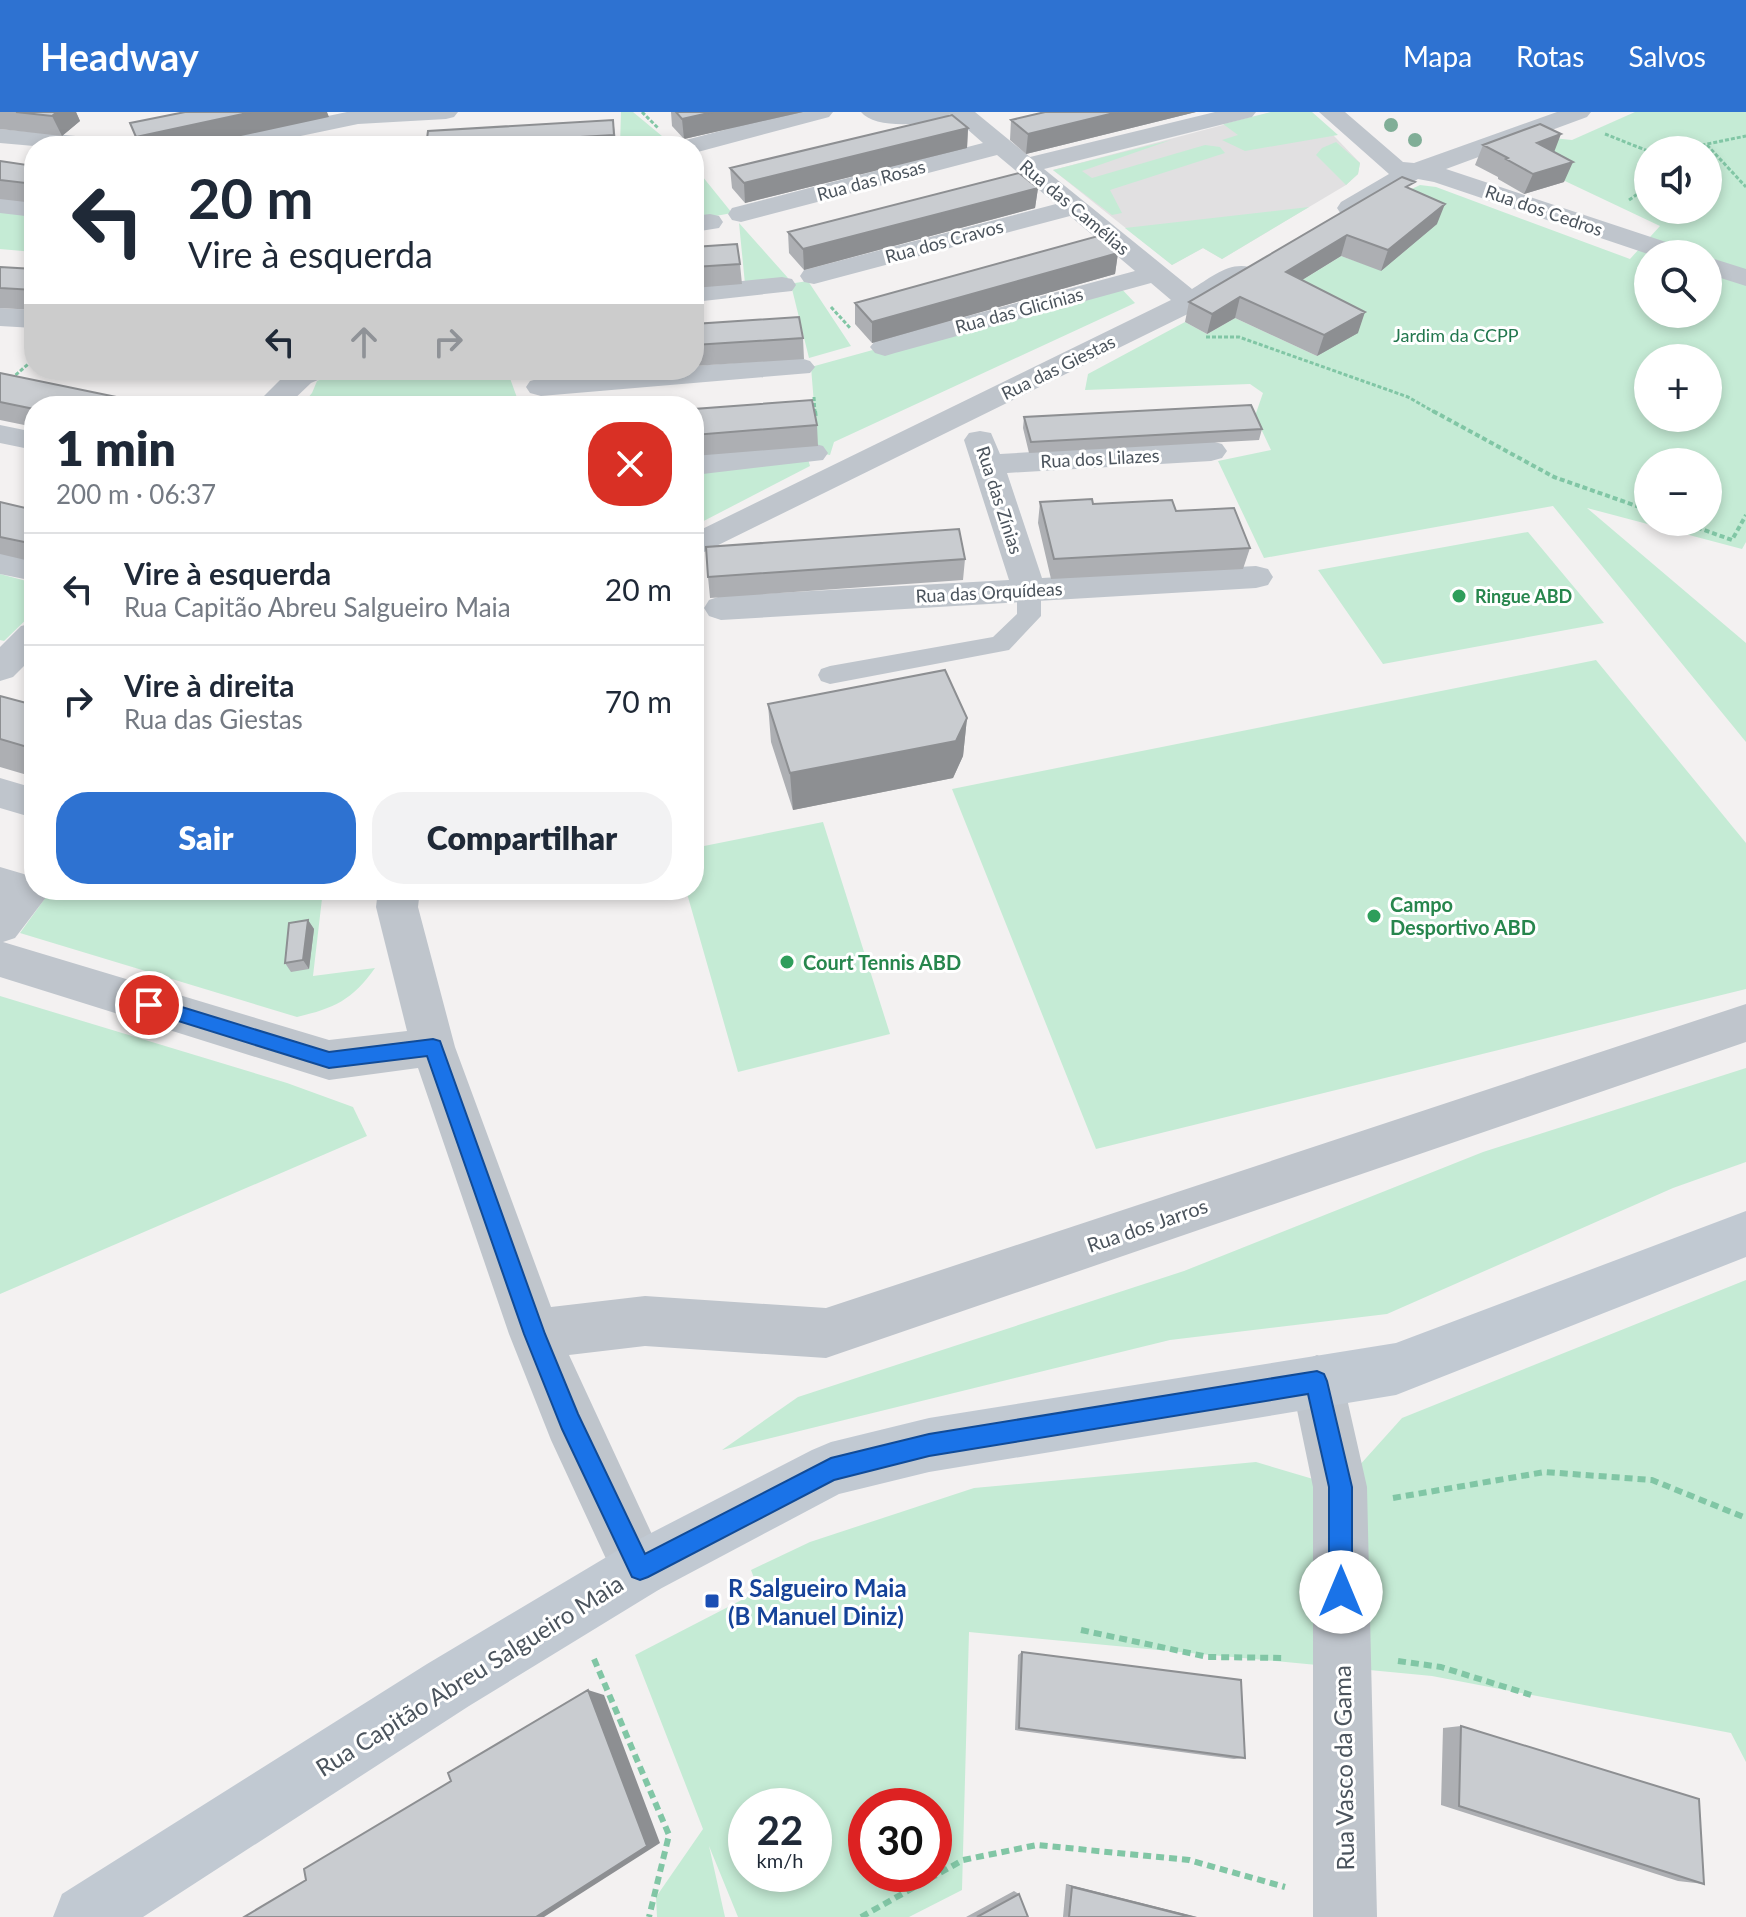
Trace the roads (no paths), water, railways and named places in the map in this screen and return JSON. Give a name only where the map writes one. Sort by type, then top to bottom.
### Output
[{"type":"street","points":[[278,136],[446,112]]},
{"type":"street","points":[[704,143],[821,112]]},
{"type":"street","points":[[873,112],[894,118],[939,112]]},
{"type":"street","name":"Rua das Camélias","points":[[960,112],[1190,302]]},
{"type":"street","points":[[1026,166],[1244,112]]},
{"type":"street","name":"Rua dos Cedros","points":[[1331,112],[1389,164],[1414,172],[1439,175],[1634,241]]},
{"type":"street","points":[[1325,223],[1414,172],[1579,112]]},
{"type":"street","points":[[0,136],[24,136]]},
{"type":"street","name":"Rua das Rosas","points":[[741,214],[1001,146]]},
{"type":"street","points":[[0,205],[24,208]]},
{"type":"street","name":"Rua dos Cravos","points":[[814,276],[1074,207]]},
{"type":"street","name":"Rua das Giestas","points":[[704,541],[1190,302],[1257,262]]},
{"type":"street","points":[[1722,270],[1746,278]]},
{"type":"street","name":"Rua das Glicínias","points":[[872,342],[1154,274]]},
{"type":"street","points":[[704,293],[782,285]]},
{"type":"street","points":[[0,317],[24,318]]},
{"type":"street","points":[[541,388],[806,378]]},
{"type":"street","points":[[281,396],[301,380]]},
{"type":"street","name":"Rua das Zínias","points":[[968,411],[990,464],[1029,590]]},
{"type":"street","points":[[0,434],[24,439]]},
{"type":"street","name":"Rua dos Lilazes","points":[[990,464],[1211,451]]},
{"type":"street","points":[[704,464],[812,453]]},
{"type":"street","points":[[0,563],[24,568]]},
{"type":"street","name":"Rua das Orquídeas","points":[[721,608],[1256,577]]},
{"type":"street","points":[[0,793],[24,800]]},
{"type":"street","points":[[0,883],[24,890]]},
{"type":"street","points":[[0,926],[24,898]]},
{"type":"street","points":[[398,900],[397,907],[433,1047],[535,1334],[570,1421],[640,1569]]},
{"type":"street","points":[[0,959],[329,1060],[433,1047]]},
{"type":"street","name":"Rua dos Jarros","points":[[535,1334],[645,1321],[826,1333],[1746,1023]]},
{"type":"street","name":"Rua Capitão Abreu Salgueiro Maia","points":[[85,1917],[448,1685],[640,1569],[831,1469],[929,1445],[1396,1369],[1746,1234]]},
{"type":"street","name":"Rua Vasco da Gama","points":[[1317,1381],[1340,1487],[1346,1911]]},
{"type":"lane","points":[[830,675],[1000,644],[1029,616],[1029,590]]},
{"type":"place","name":"Ringue ABD","points":[[1459,596]]},
{"type":"place","name":"Campo Desportivo ABD","points":[[1374,916]]},
{"type":"place","name":"Court Tennis ABD","points":[[787,962]]},
{"type":"place","name":"R Salgueiro Maia (B Manuel Diniz)","points":[[712,1601]]},
{"type":"park label","name":"Jardim da CCPP","points":[[1456,335]]}]
